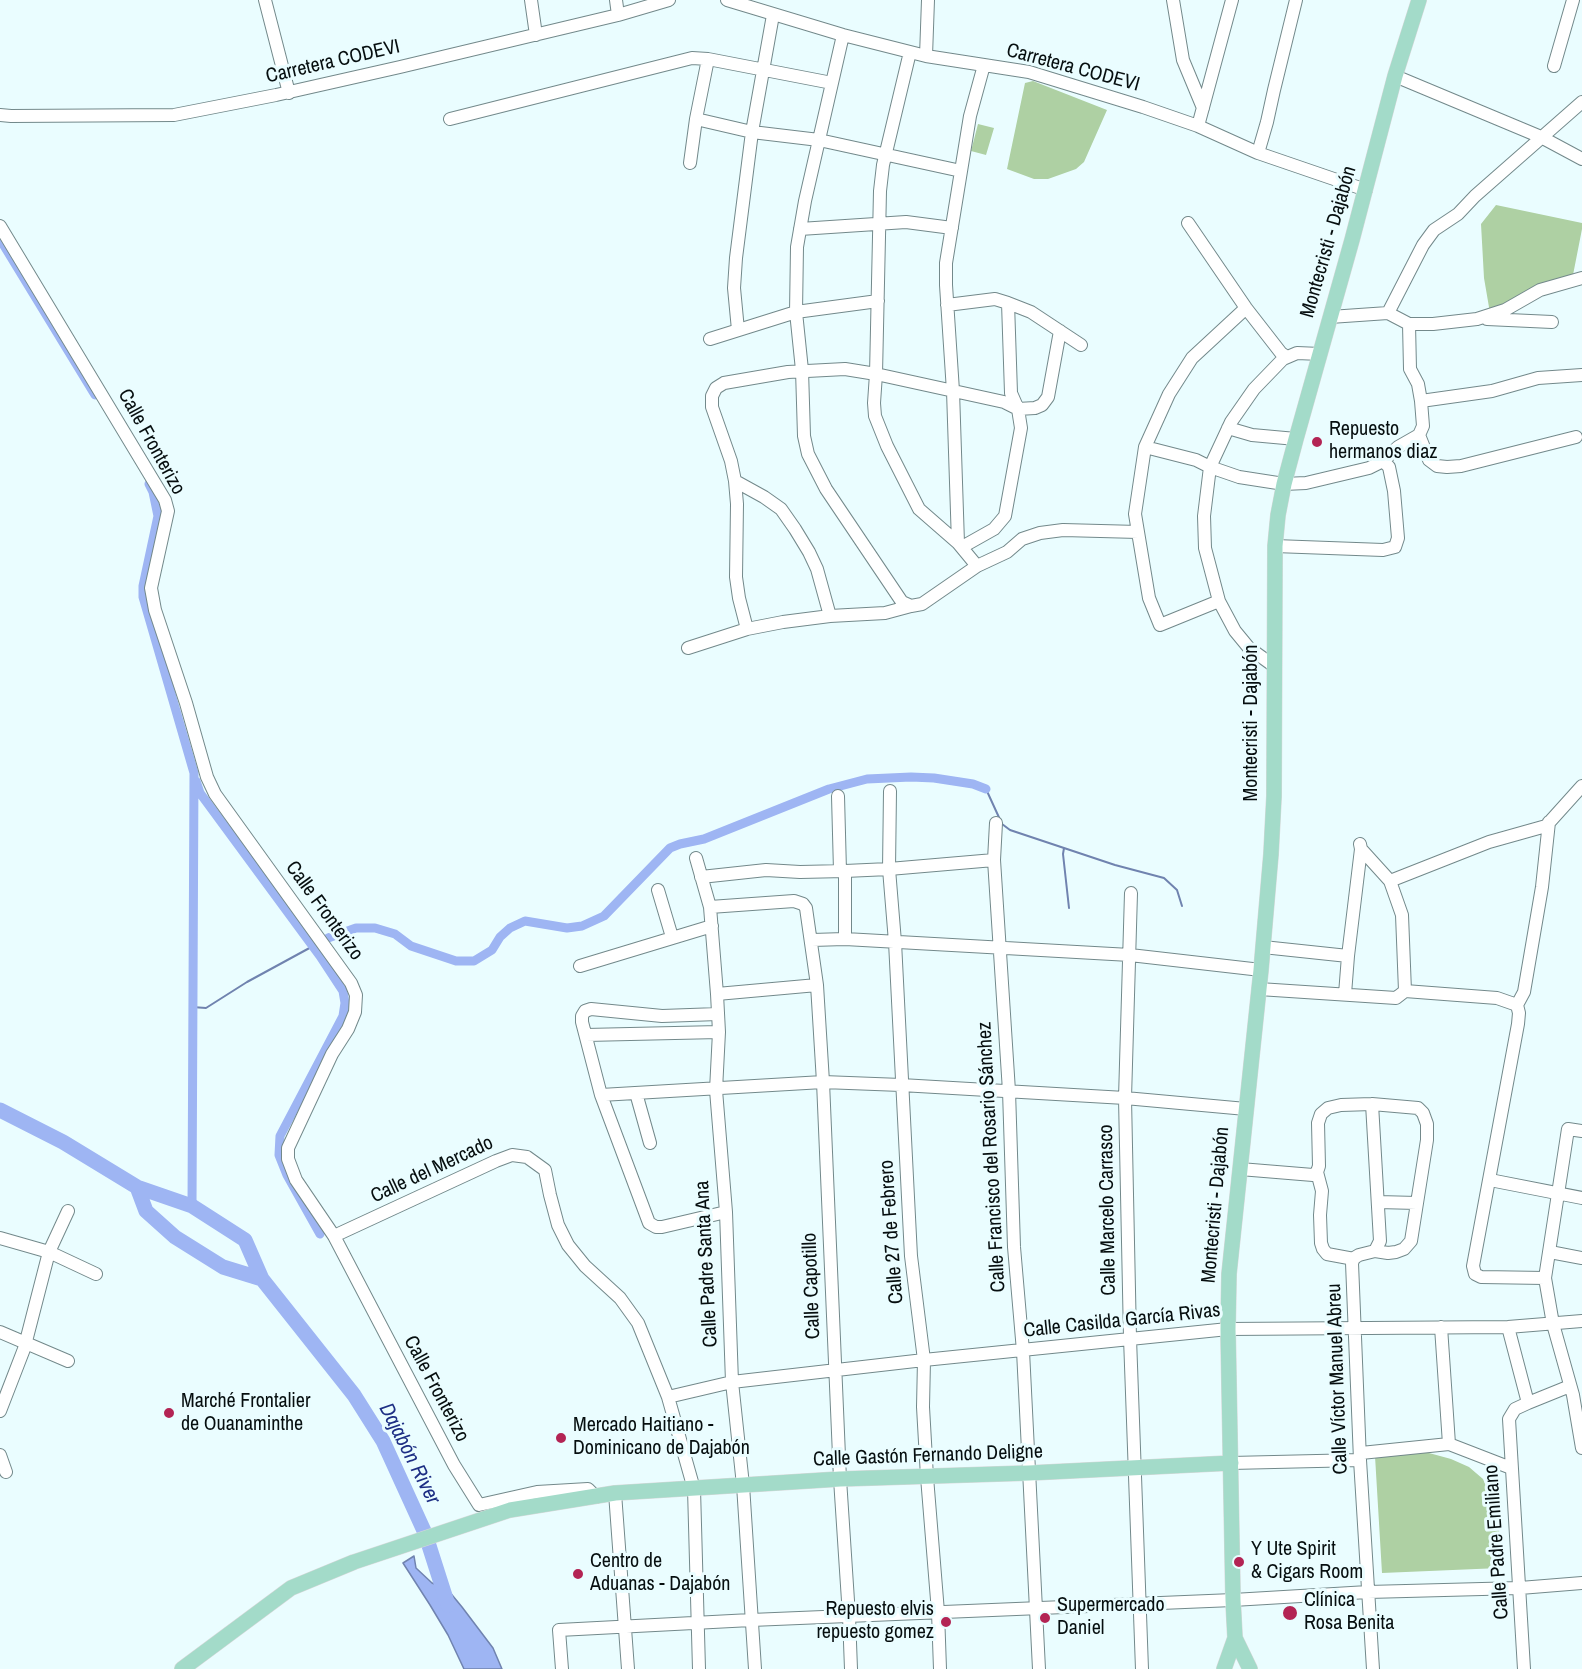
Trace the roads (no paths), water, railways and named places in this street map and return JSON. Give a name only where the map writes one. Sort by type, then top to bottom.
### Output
[{"type":"main road","name":"Montecristi - Dajabón","points":[[1235,1638],[1228,1329],[1229,1274],[1271,854],[1274,796],[1275,546],[1278,515],[1284,484],[1366,190],[1395,75],[1419,0]]},
{"type":"main road","name":"Calle Gastón Fernando Deligne","points":[[182,1669],[291,1588],[370,1556],[499,1513],[528,1507],[615,1493],[840,1479],[1231,1463]]},
{"type":"main road","points":[[1224,1669],[1235,1638]]},
{"type":"main road","points":[[1235,1638],[1250,1669]]},
{"type":"street","points":[[265,0],[289,93]]},
{"type":"street","points":[[531,0],[536,35]]},
{"type":"street","points":[[615,0],[618,15]]},
{"type":"street","name":"Carretera CODEVI","points":[[0,115],[174,115],[289,93],[618,15],[669,0]]},
{"type":"street","name":"Carretera CODEVI","points":[[727,0],[843,35],[926,56],[1029,72],[1198,126],[1258,153],[1366,190]]},
{"type":"street","points":[[926,56],[928,0]]},
{"type":"street","points":[[1173,0],[1183,60],[1203,108]]},
{"type":"street","points":[[1198,126],[1232,0]]},
{"type":"street","points":[[1258,153],[1296,0]]},
{"type":"street","points":[[1554,66],[1573,0]]},
{"type":"street","points":[[738,330],[734,288],[736,258],[752,132],[773,15]]},
{"type":"street","points":[[843,35],[805,201],[797,247],[795,312],[802,370],[804,436],[808,454],[826,489],[902,602],[911,606]]},
{"type":"street","points":[[910,52],[885,154],[880,191],[875,416],[887,446],[919,509],[960,545],[977,566]]},
{"type":"street","points":[[450,119],[692,58],[708,59],[832,83]]},
{"type":"street","points":[[690,163],[708,59]]},
{"type":"street","points":[[960,545],[946,263],[970,116],[984,65]]},
{"type":"street","points":[[1395,75],[1541,137],[1582,159]]},
{"type":"street","points":[[1388,313],[1423,245],[1434,230],[1458,214],[1475,196],[1582,102]]},
{"type":"street","points":[[696,119],[752,132],[819,140],[961,171]]},
{"type":"street","points":[[800,229],[906,222],[952,228]]},
{"type":"street","points":[[1188,223],[1246,308],[1281,353],[1287,357]]},
{"type":"street","name":"Calle Fronterizo","points":[[0,226],[165,500],[168,511],[152,588],[155,610],[186,703],[207,777],[215,794],[351,983],[356,995],[355,1012],[348,1029],[332,1054],[288,1148],[288,1159],[296,1180],[334,1236],[454,1465],[479,1505],[547,1491],[588,1489],[596,1497]]},
{"type":"street","points":[[1477,319],[1505,310],[1540,290],[1582,278]]},
{"type":"street","points":[[947,305],[995,299],[1031,312],[1081,345]]},
{"type":"street","points":[[710,339],[795,312],[878,301]]},
{"type":"street","points":[[960,545],[994,529],[1005,516],[1021,428],[1018,409],[1011,393],[1008,303]]},
{"type":"street","points":[[1220,602],[1160,625],[1149,598],[1135,514],[1145,447],[1168,394],[1192,358],[1246,308]]},
{"type":"street","points":[[1330,317],[1388,313],[1409,324],[1477,319],[1552,322]]},
{"type":"street","points":[[1145,447],[1196,460],[1239,477],[1284,484],[1306,483],[1369,468],[1383,461],[1398,447],[1419,435],[1423,426],[1418,384],[1410,369],[1408,359],[1409,324]]},
{"type":"street","points":[[747,629],[736,577],[735,481],[731,461],[712,407],[712,396],[716,388],[724,383],[802,370],[845,369],[1004,402],[1018,409],[1035,408],[1042,405],[1048,397],[1060,331]]},
{"type":"street","points":[[1274,666],[1249,648],[1235,632],[1220,602],[1205,548],[1204,516],[1210,467],[1228,428],[1254,389],[1283,359],[1298,353],[1320,354]]},
{"type":"street","points":[[1421,401],[1492,391],[1538,378],[1582,375]]},
{"type":"street","points":[[1228,428],[1252,435],[1296,439]]},
{"type":"street","points":[[1419,435],[1429,459],[1437,466],[1447,467],[1461,466],[1576,437]]},
{"type":"street","points":[[1275,546],[1383,550],[1395,547],[1398,538],[1394,491],[1389,466],[1383,461]]},
{"type":"street","points":[[735,481],[781,509],[818,569],[830,616]]},
{"type":"street","points":[[688,648],[747,629],[783,622],[830,616],[885,613],[922,604],[977,566],[1007,552],[1022,539],[1040,533],[1063,530],[1138,531]]},
{"type":"street","points":[[1390,880],[1489,842],[1546,826],[1582,786]]},
{"type":"street","name":"Calle 27 de Febrero","points":[[890,791],[889,869],[895,942],[911,1256],[924,1360],[923,1407],[940,1669]]},
{"type":"street","points":[[838,796],[845,939]]},
{"type":"street","points":[[1545,1278],[1481,1277],[1475,1274],[1473,1266],[1518,1024],[1517,1005],[1524,992],[1542,887],[1548,822]]},
{"type":"street","name":"Calle Francisco del Rosario Sánchez","points":[[996,823],[994,860],[1009,1091],[1014,1247],[1023,1351],[1039,1669]]},
{"type":"street","points":[[1346,994],[1348,956],[1361,846],[1390,880],[1402,915],[1405,992]]},
{"type":"street","name":"Calle Padre Santa Ana","points":[[696,858],[710,907],[717,994],[719,1032],[717,1090],[726,1212],[732,1382],[743,1485],[755,1669]]},
{"type":"street","points":[[701,877],[766,870],[800,872],[889,869],[994,860]]},
{"type":"street","points":[[658,890],[672,937]]},
{"type":"street","name":"Calle Marcelo Carrasco","points":[[1131,893],[1125,1098],[1130,1338],[1142,1669]]},
{"type":"street","name":"Calle Capotillo","points":[[710,907],[794,901],[803,904],[806,908],[812,940],[823,1082],[840,1479],[851,1669]]},
{"type":"street","points":[[580,966],[712,926]]},
{"type":"street","points":[[812,940],[845,939],[1130,955],[1261,970]]},
{"type":"street","points":[[1263,947],[1348,956]]},
{"type":"street","points":[[717,994],[817,986]]},
{"type":"street","points":[[1259,989],[1396,998],[1405,992],[1497,998],[1517,1005]]},
{"type":"street","points":[[718,1014],[662,1016],[591,1009],[585,1011],[582,1016],[601,1095],[649,1223],[662,1227],[726,1212]]},
{"type":"street","points":[[586,1035],[719,1032]]},
{"type":"street","points":[[601,1095],[823,1082],[1125,1098],[1246,1109]]},
{"type":"street","points":[[636,1093],[650,1143]]},
{"type":"street","points":[[1354,1259],[1327,1254],[1321,1244],[1322,1191],[1317,1172],[1319,1166],[1318,1123],[1321,1114],[1328,1108],[1341,1105],[1372,1104],[1380,1241],[1375,1251]]},
{"type":"street","name":"Calle Víctor Manuel Abreu","points":[[1372,1104],[1418,1108],[1423,1113],[1427,1124],[1427,1140],[1411,1241],[1404,1249],[1389,1253],[1375,1251],[1359,1255],[1352,1263],[1360,1457],[1373,1669]]},
{"type":"street","points":[[1582,1131],[1568,1129],[1545,1278],[1553,1324],[1570,1386],[1582,1448]]},
{"type":"street","name":"Calle del Mercado","points":[[334,1236],[512,1155],[527,1157],[545,1170],[558,1225],[568,1245],[585,1266],[620,1298],[638,1323],[668,1397],[694,1489],[699,1669]]},
{"type":"street","points":[[1240,1169],[1308,1175],[1317,1172]]},
{"type":"street","points":[[1490,1180],[1582,1198]]},
{"type":"street","points":[[1378,1202],[1417,1203]]},
{"type":"street","points":[[0,1411],[26,1342],[49,1252],[68,1211]]},
{"type":"street","points":[[0,1238],[49,1252],[96,1274]]},
{"type":"street","points":[[1550,1252],[1582,1258]]},
{"type":"street","name":"Calle Casilda García Rivas","points":[[668,1397],[732,1382],[1228,1329],[1508,1327],[1582,1321]]},
{"type":"street","points":[[1441,1327],[1449,1444],[1511,1467]]},
{"type":"street","points":[[1508,1327],[1528,1402],[1570,1386]]},
{"type":"street","points":[[0,1332],[68,1361]]},
{"type":"street","name":"Calle Padre Emiliano","points":[[1524,1669],[1509,1419],[1515,1409],[1528,1402]]},
{"type":"street","name":"Calle Gastón Fernando Deligne","points":[[1231,1463],[1360,1457],[1449,1444]]},
{"type":"street","points":[[0,1455],[6,1472]]},
{"type":"street","points":[[615,1493],[628,1669]]},
{"type":"street","points":[[562,1669],[558,1630],[1368,1592],[1520,1588],[1582,1583]]},
{"type":"water","points":[[414,1556],[416,1568],[432,1583],[448,1590],[462,1607],[493,1648],[502,1669],[464,1669],[448,1635],[403,1563]]},
{"type":"waterway","points":[[0,239],[95,395]]},
{"type":"waterway","points":[[149,484],[158,516],[143,586],[143,597],[194,773],[192,1206]]},
{"type":"waterway","points":[[328,938],[356,928],[375,928],[395,934],[411,946],[456,961],[474,961],[492,950],[500,937],[510,928],[525,921],[567,928],[582,926],[604,916],[670,848],[704,839],[829,789],[867,779],[911,777],[973,784],[986,789]]},
{"type":"waterway","points":[[196,781],[200,793],[320,956],[343,991],[345,1003],[343,1016],[280,1136],[279,1155],[287,1175],[320,1234]]},
{"type":"waterway","points":[[986,789],[1002,824],[1010,830],[1115,865],[1164,878],[1177,890],[1182,906]]},
{"type":"waterway","points":[[1064,848],[1069,908]]},
{"type":"waterway","points":[[192,1007],[206,1008],[247,982],[315,945]]},
{"type":"waterway","name":"Dajabón River","points":[[0,1110],[63,1142],[137,1187],[192,1206],[245,1240],[262,1279],[354,1395],[383,1441],[425,1533],[448,1605]]},
{"type":"waterway","name":"Dajabón River","points":[[137,1187],[146,1211],[175,1237],[223,1267],[262,1279]]},
{"type":"place","name":"Repuesto hermanos diaz","points":[[1317,442]]},
{"type":"place","name":"Marché Frontalier de Ouanaminthe","points":[[169,1413]]},
{"type":"place","name":"Mercado Haitiano - Dominicano de Dajabón","points":[[561,1438]]},
{"type":"place","name":"Y Ute Spirit & Cigars Room","points":[[1239,1562]]},
{"type":"place","name":"Centro de Aduanas - Dajabón","points":[[578,1574]]},
{"type":"place","name":"Clínica Rosa Benita","points":[[1290,1613]]},
{"type":"place","name":"Supermercado Daniel","points":[[1045,1618]]},
{"type":"place","name":"Repuesto elvis repuesto gomez","points":[[946,1622]]}]
